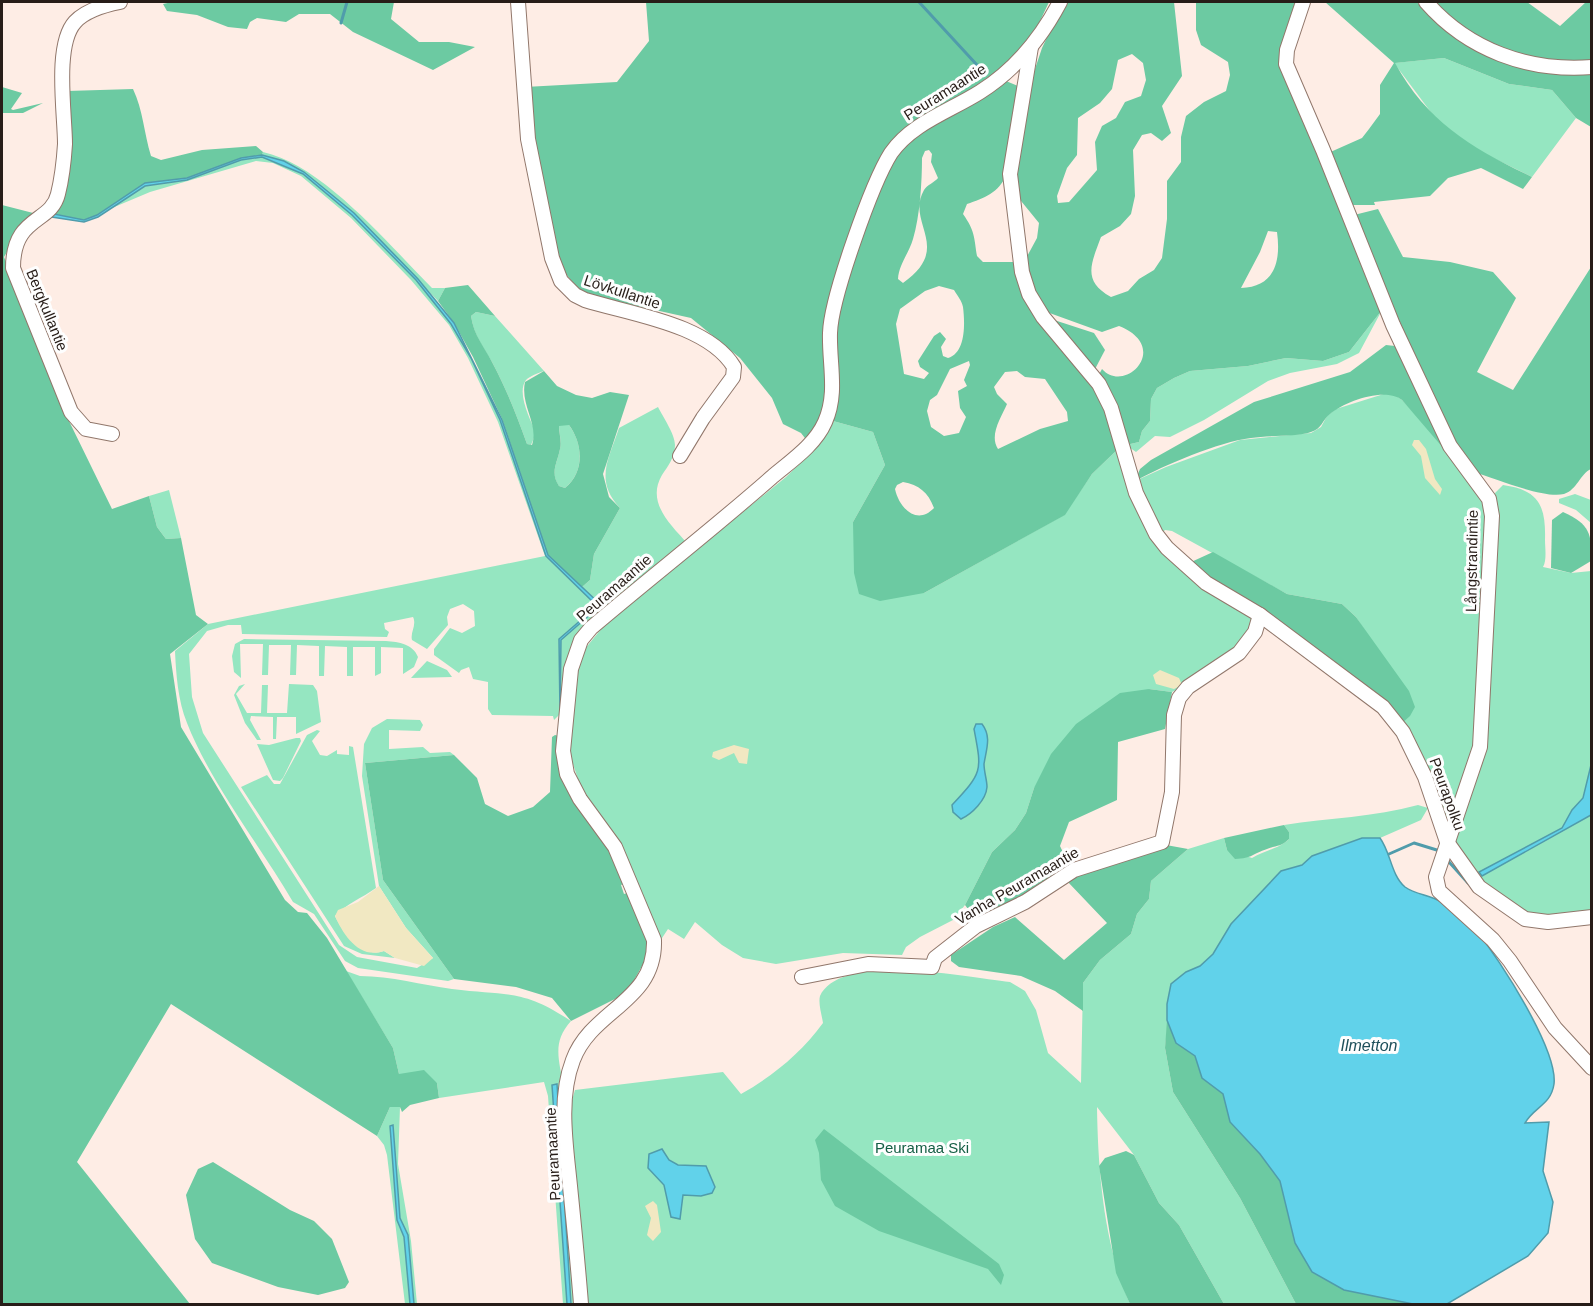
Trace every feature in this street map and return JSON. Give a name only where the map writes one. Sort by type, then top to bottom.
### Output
[{"type":"street","name":"Bergkullantie","points":[[112,434],[86,429],[70,412],[13,268],[13,251],[16,241],[29,223],[46,211],[58,196],[65,144],[65,39],[74,23],[84,16],[120,2]]},
{"type":"street","name":"Lövkullantie","points":[[518,2],[528,139],[552,258],[561,281],[575,295],[585,300],[667,323],[696,336],[722,351],[734,367],[733,378],[703,418],[680,456]]},
{"type":"street","name":"Peuramaantie","points":[[581,1305],[565,1128],[567,1081],[582,1042],[641,986],[648,976],[655,953],[654,940],[615,847],[580,799],[567,774],[563,751],[575,653],[591,628],[744,502],[819,434],[830,410],[834,389],[830,332],[835,303],[876,181],[890,155],[906,136],[980,92],[1008,71],[1045,31],[1060,2]]},
{"type":"street","name":"Långstrandintie","points":[[1303,2],[1287,50],[1286,64],[1393,325],[1450,446],[1489,499],[1492,516],[1480,747],[1437,877],[1439,891],[1493,940],[1510,961],[1555,1028],[1592,1068]]},
{"type":"street","points":[[1426,2],[1468,38],[1503,56],[1549,67],[1592,67]]},
{"type":"street","points":[[1031,47],[1010,174],[1022,272],[1029,294],[1043,317],[1099,384],[1111,408],[1137,493],[1156,534],[1167,548],[1206,583],[1260,615]]},
{"type":"street","points":[[1008,71],[1026,82]]},
{"type":"street","name":"Peurapolku","points":[[1260,615],[1383,707],[1403,732],[1425,777],[1447,842],[1479,887],[1525,919],[1548,922],[1592,916]]},
{"type":"street","name":"Vanha Peuramaantie","points":[[802,977],[868,964],[932,967],[935,958],[976,926],[1025,902],[1074,870],[1162,842],[1172,792],[1174,715],[1179,698],[1188,687],[1239,653],[1255,632],[1260,615]]},
{"type":"green space","points":[[172,2],[394,2],[391,19],[419,42],[449,42],[475,47],[433,70],[353,32],[330,14],[299,14],[286,22],[257,18],[250,22],[247,29],[228,27],[197,15],[167,11],[163,4]]},
{"type":"green space","points":[[646,2],[1049,2],[1033,36],[1015,58],[905,132],[837,282],[825,410],[808,442],[801,433],[783,424],[772,398],[740,358],[691,318],[583,294],[559,266],[554,254],[525,87],[617,82],[649,41]]},
{"type":"green space","points":[[1064,2],[1174,2],[1182,76],[1162,106],[1171,133],[1162,141],[1151,133],[1142,135],[1133,150],[1135,196],[1131,214],[1120,226],[1101,237],[1092,264],[1092,278],[1096,285],[1111,297],[1128,291],[1139,279],[1154,270],[1162,258],[1167,219],[1167,181],[1181,162],[1181,137],[1186,116],[1204,102],[1226,91],[1230,75],[1228,62],[1201,45],[1196,30],[1196,2],[1300,2],[1282,48],[1382,310],[1349,352],[1323,361],[1286,358],[1248,366],[1190,371],[1157,388],[1151,399],[1150,421],[1142,431],[1139,442],[1126,445],[1097,378],[1102,369],[1112,375],[1122,376],[1131,372],[1139,365],[1143,356],[1142,345],[1134,335],[1119,326],[1102,332],[1044,311],[1031,292],[1024,262],[1037,238],[1039,223],[1017,196],[1015,177],[1028,90],[1042,48]],"holes":[[[1132,54],[1143,63],[1146,80],[1141,96],[1125,102],[1116,118],[1102,126],[1095,142],[1097,170],[1069,202],[1058,203],[1057,196],[1067,168],[1077,155],[1078,118],[1100,103],[1112,89],[1118,60]],[[1268,231],[1277,232],[1278,253],[1273,270],[1262,283],[1241,288]]]},
{"type":"green space","points":[[1325,2],[1417,2],[1449,32],[1476,50],[1591,73],[1591,127],[1576,118],[1552,90],[1509,84],[1444,58],[1395,63],[1422,102],[1453,132],[1532,177],[1523,189],[1481,168],[1448,178],[1430,196],[1374,202],[1375,205],[1351,205],[1326,154],[1362,138],[1369,129],[1380,114],[1380,85],[1394,63]]},
{"type":"green space","points":[[1434,2],[1527,2],[1560,26],[1586,2],[1591,2],[1591,61],[1547,59],[1505,49],[1467,30],[1450,18]]},
{"type":"green space","points":[[1444,58],[1509,84],[1552,90],[1576,118],[1532,177],[1475,149],[1436,119],[1394,63]]},
{"type":"green space","points":[[1006,81],[1018,86],[1006,175],[995,191],[967,204],[963,214],[972,230],[977,256],[983,262],[1014,262],[1018,267],[1024,300],[1091,380],[1106,408],[1118,449],[1092,474],[1065,515],[924,593],[880,601],[859,594],[854,573],[853,522],[885,465],[873,432],[833,421],[838,312],[876,194],[898,151],[922,130]],"holes":[[[929,150],[938,178],[925,188],[920,202],[922,158],[925,151]],[[920,202],[920,213],[926,235],[925,258],[918,270],[903,283],[898,279],[899,274],[913,239]],[[939,286],[954,290],[961,300],[964,314],[961,344],[954,355],[948,358],[943,356],[941,347],[946,339],[940,332],[934,336],[918,361],[920,367],[929,373],[924,379],[904,374],[896,324],[900,309],[925,291]],[[969,361],[970,365],[964,380],[967,386],[958,391],[960,408],[966,417],[959,433],[944,436],[931,427],[927,411],[930,400],[937,395],[950,369]],[[1017,371],[1025,377],[1045,379],[1067,412],[1068,421],[1040,429],[998,449],[995,432],[1007,404],[997,394],[994,387],[1005,372]],[[903,482],[914,485],[926,494],[934,508],[928,513],[915,515],[900,503],[895,489]]]},
{"type":"green space","points":[[2,87],[22,93],[11,109],[13,110],[43,103],[23,113],[2,113]]},
{"type":"green space","points":[[133,89],[151,156],[161,160],[202,150],[256,146],[263,152],[262,155],[241,158],[187,178],[145,183],[97,215],[84,220],[49,213],[60,197],[67,91]]},
{"type":"green space","points":[[263,152],[286,160],[332,189],[432,288],[445,288],[438,301],[354,213],[304,172],[262,155]]},
{"type":"green space","points":[[262,157],[303,174],[352,215],[416,280],[451,324],[471,358],[500,420],[546,556],[598,606],[559,639],[559,713],[561,640],[600,605],[582,587],[590,580],[594,554],[620,508],[607,488],[606,479],[608,460],[619,428],[658,407],[671,431],[675,445],[671,461],[658,485],[658,503],[667,520],[687,543],[585,631],[561,713],[554,720],[553,716],[492,715],[488,709],[488,682],[473,679],[469,667],[459,673],[434,655],[434,649],[450,628],[462,633],[475,626],[474,611],[463,604],[450,609],[447,617],[448,625],[427,649],[412,640],[413,617],[384,623],[385,629],[389,632],[387,637],[242,634],[241,625],[228,625],[207,631],[189,654],[192,697],[203,733],[339,945],[357,957],[417,968],[433,958],[406,928],[379,886],[362,776],[364,744],[372,728],[387,719],[420,720],[423,725],[420,731],[389,730],[389,749],[423,747],[430,753],[450,752],[454,755],[365,763],[383,880],[454,979],[448,981],[358,968],[345,961],[314,914],[293,902],[236,814],[197,745],[181,706],[175,651],[208,624],[545,556],[498,422],[468,358],[449,325],[411,280],[351,218],[301,176],[273,163],[256,161],[150,192],[112,208],[145,186],[187,180],[241,160]]},
{"type":"green space","points":[[2,205],[37,214],[26,219],[4,257],[69,421],[112,509],[149,496],[157,527],[166,539],[181,538],[196,615],[208,624],[170,654],[181,727],[285,900],[298,912],[307,913],[327,938],[393,1048],[399,1074],[424,1070],[437,1083],[439,1098],[410,1105],[402,1112],[400,1107],[390,1107],[377,1136],[171,1004],[77,1162],[190,1304],[2,1304]]},
{"type":"green space","points":[[1378,209],[1403,257],[1450,262],[1493,272],[1516,298],[1477,372],[1513,390],[1591,267],[1591,469],[1568,492],[1555,495],[1544,494],[1473,472],[1434,406],[1354,215]]},
{"type":"green space","points":[[468,285],[495,316],[476,312],[471,316],[472,323],[502,382],[527,444],[532,445],[534,437],[525,399],[525,382],[544,371],[557,386],[576,395],[592,398],[610,392],[629,395],[603,474],[609,497],[620,508],[594,554],[590,580],[582,587],[548,555],[502,419],[473,357],[454,323],[438,301],[445,288]],"holes":[[[569,425],[579,449],[579,466],[565,488],[559,486],[555,476],[561,447],[559,426]]]},
{"type":"green space","points":[[1382,310],[1359,353],[1337,364],[1290,373],[1268,381],[1204,420],[1170,437],[1155,436],[1136,452],[1126,445],[1139,442],[1142,431],[1150,421],[1151,399],[1157,388],[1174,378],[1190,371],[1248,366],[1286,358],[1323,361],[1349,352]]},
{"type":"green space","points":[[476,312],[495,316],[544,371],[526,380],[523,386],[525,407],[536,433],[531,445],[527,444],[502,382],[472,323],[471,316]]},
{"type":"green space","points":[[1051,319],[1094,333],[1105,350],[1094,371]]},
{"type":"green space","points":[[1386,345],[1395,346],[1401,352],[1450,456],[1402,400],[1395,396],[1376,395],[1355,400],[1337,409],[1311,432],[1251,438],[1223,444],[1176,461],[1135,481],[1140,469],[1151,460],[1254,402],[1350,372]]},
{"type":"green space","points":[[1387,393],[1402,400],[1492,496],[1503,485],[1525,491],[1538,502],[1542,509],[1545,528],[1543,567],[1571,573],[1591,571],[1591,910],[1552,917],[1527,913],[1492,890],[1461,860],[1401,724],[1375,646],[1356,617],[1342,604],[1287,594],[1172,531],[1165,530],[1159,536],[1135,481],[1240,440],[1311,433],[1321,427],[1327,416],[1336,409]]},
{"type":"green space","points":[[833,421],[873,432],[885,465],[853,522],[924,593],[1064,515],[1092,474],[1118,449],[1161,551],[1253,615],[1252,629],[1233,654],[1191,683],[1172,692],[1149,689],[1034,788],[1026,813],[1015,830],[992,852],[965,905],[953,920],[920,937],[906,947],[902,955],[843,953],[776,964],[743,958],[722,945],[695,922],[684,939],[668,929],[660,941],[582,791],[571,758],[571,700],[579,656],[607,622],[786,477],[821,443]]},
{"type":"green space","points":[[559,425],[569,425],[577,441],[580,458],[576,474],[565,488],[559,486],[555,476],[561,447]]},
{"type":"green space","points":[[169,490],[181,538],[166,539],[157,527],[149,496]]},
{"type":"green space","points":[[1575,494],[1591,500],[1591,523],[1576,510],[1559,503],[1559,499]]},
{"type":"green space","points":[[1563,512],[1584,526],[1588,531],[1591,544],[1591,561],[1571,573],[1551,568],[1552,520]]},
{"type":"green space","points":[[1213,552],[1287,594],[1342,604],[1356,617],[1409,691],[1415,707],[1410,716],[1401,724],[1217,587],[1189,563]]},
{"type":"green space","points":[[244,639],[391,641],[409,646],[418,657],[414,667],[403,674],[403,648],[381,647],[381,673],[375,676],[375,647],[353,647],[353,676],[347,676],[347,647],[325,646],[324,676],[319,676],[319,646],[297,645],[296,675],[290,675],[291,645],[269,645],[268,675],[262,675],[263,644],[240,644],[241,678],[234,672],[232,656],[235,644]]},
{"type":"green space","points":[[427,661],[447,670],[452,677],[411,678]]},
{"type":"green space","points":[[245,684],[236,694],[247,713],[261,713],[262,685],[268,685],[267,713],[287,713],[289,684],[313,685],[317,691],[321,722],[296,734],[296,717],[277,717],[276,739],[273,739],[273,717],[251,716],[250,720],[261,740],[257,740],[245,723],[234,695],[239,686]]},
{"type":"green space","points":[[1149,689],[1172,692],[1165,729],[1118,742],[1117,800],[1069,822],[1060,846],[1071,869],[978,922],[965,905],[992,852],[1015,830],[1026,813],[1034,788],[1051,754],[1076,724],[1120,693]]},
{"type":"green space","points":[[317,730],[320,731],[312,741],[320,755],[327,756],[337,750],[337,754],[349,755],[349,746],[353,747],[376,888],[335,916],[348,936],[361,948],[368,951],[384,951],[395,958],[362,954],[344,946],[241,787],[267,775],[274,784],[280,784],[307,735]]},
{"type":"green space","points":[[559,736],[561,753],[626,883],[621,885],[624,894],[630,892],[648,942],[647,957],[627,993],[571,1021],[552,998],[516,987],[454,979],[383,880],[365,763],[454,755],[477,778],[485,804],[508,816],[533,807],[550,792],[552,737]]},
{"type":"green space","points":[[300,738],[301,741],[283,778],[280,781],[273,780],[257,744],[269,745]]},
{"type":"green space","name":"Peuramaa Ski","points":[[1418,805],[1428,808],[1421,820],[1380,838],[1362,838],[1312,856],[1302,865],[1281,871],[1231,924],[1213,954],[1200,966],[1186,972],[1167,1003],[1169,1012],[1165,1048],[1173,1092],[1240,1198],[1296,1304],[1224,1304],[1179,1225],[1159,1203],[1134,1155],[1097,1107],[1101,1183],[1108,1233],[1130,1304],[587,1304],[570,1107],[575,1090],[723,1072],[741,1094],[786,1063],[814,1034],[823,1023],[820,996],[833,982],[853,974],[879,971],[938,973],[1010,982],[1025,991],[1036,1010],[1048,1053],[1081,1083],[1083,983],[1100,960],[1131,934],[1137,914],[1149,899],[1151,881],[1188,849],[1224,838],[1227,850],[1252,858],[1289,839],[1289,832],[1284,825],[1368,815]]},
{"type":"green space","points":[[1284,825],[1289,832],[1289,839],[1281,845],[1249,857],[1235,859],[1227,850],[1224,838]]},
{"type":"green space","points":[[1166,845],[1188,849],[1151,881],[1149,899],[1137,914],[1131,934],[1100,960],[1083,983],[1083,1011],[1055,991],[1021,976],[959,967],[951,961],[951,955],[993,927],[1015,917],[1064,960],[1107,923],[1067,881],[1080,872]]},
{"type":"green space","points":[[346,971],[360,976],[513,995],[539,1003],[571,1021],[561,1036],[558,1051],[563,1084],[577,1304],[571,1304],[557,1084],[552,1085],[567,1304],[563,1304],[548,1096],[544,1082],[439,1098],[437,1083],[399,1074],[393,1048]]},
{"type":"green space","points":[[1167,1020],[1176,1043],[1195,1056],[1202,1078],[1223,1094],[1230,1122],[1260,1154],[1280,1181],[1295,1243],[1396,1300],[1413,1304],[1296,1304],[1240,1198],[1173,1092],[1165,1048]]},
{"type":"green space","points":[[390,1107],[400,1107],[398,1164],[411,1241],[417,1304],[414,1304],[408,1235],[400,1218],[393,1126],[390,1127],[397,1220],[404,1237],[410,1304],[405,1304],[387,1155],[384,1145],[377,1136]]},
{"type":"green space","points":[[824,1129],[999,1264],[1004,1275],[1001,1285],[988,1269],[879,1231],[835,1206],[821,1180],[819,1153],[815,1140]]},
{"type":"green space","points":[[1126,1151],[1134,1155],[1159,1203],[1179,1225],[1224,1304],[1130,1304],[1116,1273],[1099,1166],[1105,1158]]},
{"type":"green space","points":[[213,1162],[290,1210],[314,1221],[332,1239],[349,1282],[345,1288],[318,1295],[278,1287],[212,1263],[195,1239],[186,1195],[198,1169]]},
{"type":"sand","points":[[1414,440],[1419,440],[1426,449],[1435,479],[1442,489],[1440,495],[1425,478],[1421,456],[1412,445]]},
{"type":"sand","points":[[1160,670],[1179,678],[1182,685],[1174,689],[1156,684],[1153,675]]},
{"type":"sand","points":[[734,745],[749,749],[747,764],[739,763],[734,753],[719,760],[712,757],[713,752]]},
{"type":"sand","points":[[379,886],[406,928],[433,958],[424,966],[395,958],[384,951],[375,953],[360,949],[347,937],[338,923],[335,916],[338,910],[358,902]]},
{"type":"sand","points":[[653,1201],[657,1205],[661,1232],[653,1241],[647,1235],[651,1218],[645,1206]]},
{"type":"water","points":[[262,155],[284,161],[304,172],[354,213],[418,279],[454,323],[502,420],[548,555],[601,605],[561,640],[560,713],[559,639],[597,606],[546,556],[500,420],[471,358],[451,324],[416,280],[352,215],[303,174],[262,157],[241,160],[187,180],[145,186],[98,217],[84,222],[45,216],[49,213],[84,220],[97,215],[145,183],[187,178],[241,158]]},
{"type":"water","points":[[976,724],[982,724],[987,734],[984,764],[987,787],[978,806],[961,819],[953,812],[952,805],[970,785],[978,770],[974,729]]},
{"type":"water","points":[[1591,765],[1591,815],[1482,876],[1479,872],[1562,828],[1572,810],[1583,798]]},
{"type":"water","name":"Ilmetton","points":[[1362,838],[1380,838],[1400,882],[1405,887],[1443,903],[1478,933],[1500,963],[1526,1006],[1538,1028],[1553,1069],[1554,1084],[1549,1097],[1525,1123],[1549,1122],[1543,1171],[1553,1202],[1548,1233],[1528,1256],[1447,1304],[1413,1304],[1344,1290],[1312,1272],[1295,1243],[1280,1181],[1260,1154],[1230,1122],[1223,1094],[1202,1078],[1195,1056],[1176,1043],[1167,1020],[1171,984],[1186,972],[1200,966],[1213,954],[1231,924],[1281,871],[1302,865],[1312,856]]},
{"type":"water","points":[[557,1084],[571,1304],[567,1304],[552,1085]]},
{"type":"water","points":[[393,1125],[400,1218],[408,1235],[414,1304],[410,1304],[404,1237],[397,1220],[390,1126]]},
{"type":"water","points":[[662,1149],[669,1160],[678,1165],[706,1166],[715,1187],[712,1193],[701,1196],[683,1195],[680,1219],[671,1217],[664,1185],[648,1168],[649,1154]]},
{"type":"waterway","points":[[341,23],[347,2]]},
{"type":"waterway","points":[[919,2],[977,65]]},
{"type":"waterway","points":[[1389,854],[1414,843],[1440,851]]},
{"type":"waterway","points":[[1449,862],[1468,883]]}]
